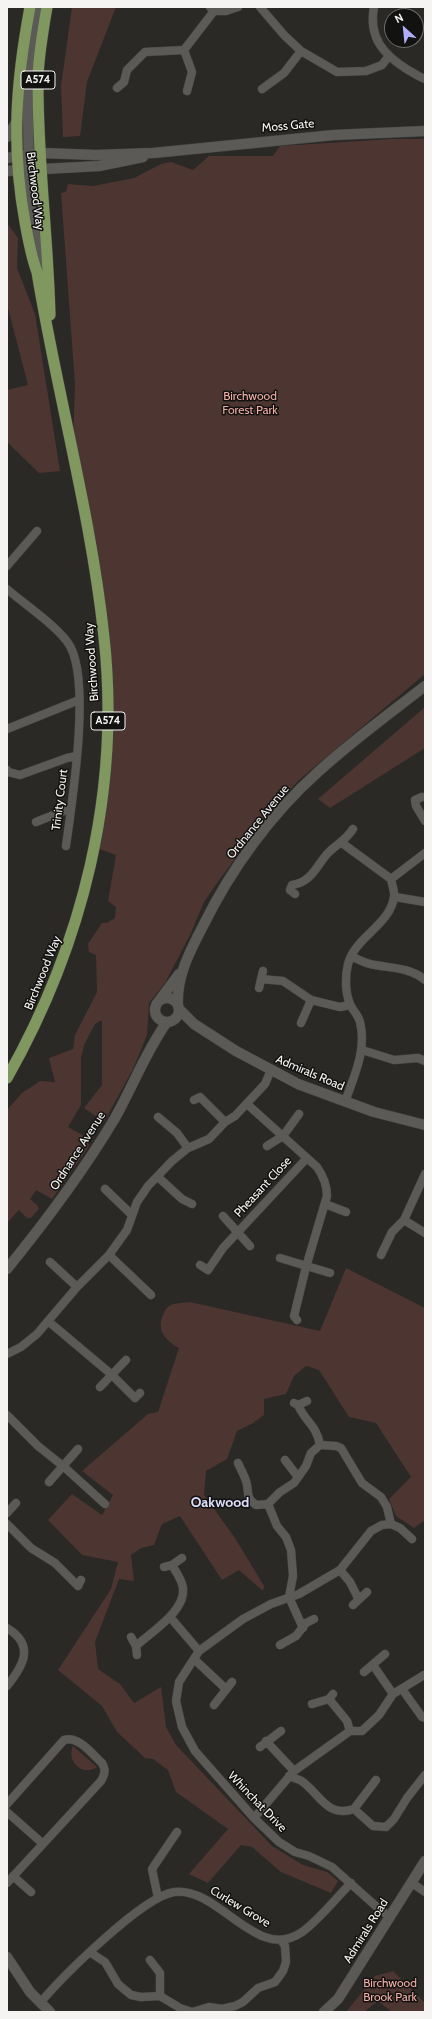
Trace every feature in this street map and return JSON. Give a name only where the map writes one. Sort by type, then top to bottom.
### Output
[{"type":"main road","name":"Birchwood Way","points":[[7,1078],[44,1007],[62,963],[79,913],[96,844],[106,773],[108,694],[100,602],[86,518],[37,272],[32,259],[21,201],[12,171],[20,67],[30,7]]},
{"type":"main road","name":"Birchwood Way","points":[[47,7],[38,75],[41,154],[35,170],[49,264],[52,352]]},
{"type":"street","name":"A574","points":[[29,155],[27,84],[33,31],[39,7]]},
{"type":"street","points":[[184,50],[212,9],[226,11],[238,7]]},
{"type":"street","points":[[260,7],[284,35],[301,51],[337,72],[366,71],[382,65],[388,57]]},
{"type":"street","points":[[374,7],[372,24],[382,50],[388,57],[420,78],[425,78]]},
{"type":"street","points":[[118,88],[124,82],[127,70],[144,52],[184,50]]},
{"type":"street","points":[[184,50],[192,72],[187,91]]},
{"type":"street","points":[[262,89],[284,74],[301,51]]},
{"type":"street","points":[[7,137],[16,123]]},
{"type":"street","name":"Moss Gate","points":[[12,157],[41,154],[96,155],[153,153],[334,135],[425,131]]},
{"type":"street","name":"Moss Gate","points":[[12,171],[113,164],[153,153]]},
{"type":"street","points":[[12,171],[27,163],[29,155]]},
{"type":"street","name":"A574","points":[[35,170],[30,194],[39,256],[37,272]]},
{"type":"street","points":[[7,566],[37,531]]},
{"type":"street","name":"Trinity Court","points":[[7,589],[65,639],[76,661],[79,700],[77,756],[66,846]]},
{"type":"street","name":"Ordnance Avenue","points":[[178,1008],[177,992],[182,970],[192,946],[221,891],[252,847],[288,802],[318,772],[347,747],[425,686]]},
{"type":"street","points":[[7,729],[79,700]]},
{"type":"street","name":"Trinity Court","points":[[7,770],[8,772],[20,775],[66,758],[77,756]]},
{"type":"street","points":[[422,797],[416,800],[416,806],[425,821]]},
{"type":"street","points":[[36,822],[71,808]]},
{"type":"street","points":[[295,894],[290,890],[292,885],[303,882],[315,873],[328,853],[342,843],[353,829]]},
{"type":"street","points":[[342,843],[391,880],[395,897],[390,910],[356,946],[347,969],[346,980],[350,1005],[358,1014],[362,1050],[345,1102]]},
{"type":"street","points":[[391,880],[425,853]]},
{"type":"street","points":[[395,897],[425,902]]},
{"type":"street","points":[[351,956],[373,965],[404,969],[420,976],[425,980]]},
{"type":"street","name":"Ordnance Avenue","points":[[159,1001],[182,970]]},
{"type":"street","points":[[259,988],[262,975],[283,982],[311,1000],[340,1007],[350,1005]]},
{"type":"street","points":[[170,998],[178,1008],[176,1017],[169,1021],[160,1020],[156,1014],[156,1007],[159,1001],[170,998]]},
{"type":"street","points":[[301,1023],[311,1000]]},
{"type":"street","name":"Admirals Road","points":[[178,1008],[194,1024],[271,1070],[298,1084],[374,1112],[425,1125]]},
{"type":"street","name":"Ordnance Avenue","points":[[156,1014],[156,1038]]},
{"type":"street","name":"Ordnance Avenue","points":[[7,1269],[54,1209],[104,1136],[124,1102],[156,1038],[169,1021]]},
{"type":"street","name":"Admirals Road","points":[[169,1021],[194,1024]]},
{"type":"street","points":[[362,1050],[394,1060],[418,1058],[425,1061]]},
{"type":"street","points":[[7,1353],[20,1347],[37,1334],[78,1287],[109,1255],[127,1230],[136,1202],[148,1186],[172,1161],[188,1148],[209,1139],[226,1122],[235,1116],[265,1084],[271,1070]]},
{"type":"street","points":[[194,1100],[200,1097],[226,1122]]},
{"type":"street","points":[[247,1104],[306,1159],[317,1167],[323,1176],[326,1188],[325,1204],[306,1267],[294,1316],[297,1320]]},
{"type":"street","points":[[266,1146],[283,1136],[299,1114]]},
{"type":"street","points":[[158,1117],[177,1133],[188,1148]]},
{"type":"street","name":"Pheasant Close","points":[[200,1265],[208,1270],[223,1248],[306,1159]]},
{"type":"street","points":[[381,1255],[392,1232],[404,1220],[425,1174]]},
{"type":"street","points":[[158,1177],[182,1199],[192,1204]]},
{"type":"street","points":[[105,1189],[131,1214]]},
{"type":"street","points":[[325,1204],[346,1212]]},
{"type":"street","name":"Pheasant Close","points":[[223,1216],[250,1246]]},
{"type":"street","points":[[404,1220],[425,1233]]},
{"type":"street","points":[[109,1255],[152,1297]]},
{"type":"street","points":[[280,1258],[330,1273]]},
{"type":"street","points":[[50,1262],[78,1287]]},
{"type":"street","points":[[48,1321],[111,1374],[135,1398],[140,1394]]},
{"type":"street","points":[[100,1387],[126,1360]]},
{"type":"street","points":[[307,1401],[295,1404],[303,1416],[313,1424],[318,1433],[320,1445]]},
{"type":"street","points":[[7,1414],[38,1446],[64,1466],[105,1504]]},
{"type":"street","points":[[239,1461],[247,1485],[249,1500],[256,1505],[268,1504],[280,1492],[294,1483],[311,1453],[320,1445],[336,1446],[341,1448],[362,1483],[381,1497],[387,1507],[391,1524],[400,1528],[412,1539]]},
{"type":"street","points":[[49,1482],[78,1449]]},
{"type":"street","points":[[285,1460],[298,1477]]},
{"type":"street","points":[[7,1514],[16,1503]]},
{"type":"street","points":[[268,1504],[277,1526],[286,1537],[291,1550],[293,1576],[289,1597],[303,1628]]},
{"type":"street","points":[[7,1524],[30,1548],[54,1564],[78,1586],[81,1580]]},
{"type":"street","name":"Whinchat Drive","points":[[390,1916],[378,1908],[332,1868],[309,1856],[295,1852],[278,1842],[254,1818],[195,1751],[182,1727],[176,1701],[179,1682],[199,1651],[243,1619],[271,1604],[299,1594],[340,1570],[371,1531],[382,1525],[391,1524]]},
{"type":"street","points":[[136,1646],[170,1617],[182,1601],[183,1587],[168,1566],[182,1558]]},
{"type":"street","points":[[340,1570],[350,1582],[356,1601],[367,1592]]},
{"type":"street","points":[[170,1617],[199,1651]]},
{"type":"street","points":[[280,1645],[296,1636],[306,1623],[314,1619]]},
{"type":"street","points":[[7,1628],[20,1638],[24,1646],[24,1656],[19,1670],[7,1686]]},
{"type":"street","points":[[131,1638],[136,1646],[137,1655]]},
{"type":"street","points":[[364,1672],[385,1654]]},
{"type":"street","points":[[194,1659],[226,1689]]},
{"type":"street","points":[[373,1664],[393,1694]]},
{"type":"street","points":[[254,1818],[291,1774],[350,1731],[362,1731],[379,1715],[393,1694],[424,1675]]},
{"type":"street","points":[[214,1705],[232,1682]]},
{"type":"street","points":[[402,1689],[422,1717],[425,1718]]},
{"type":"street","points":[[312,1704],[331,1696],[347,1721],[350,1731]]},
{"type":"street","points":[[281,1731],[263,1744],[291,1774],[302,1781],[329,1807],[344,1812],[354,1809],[376,1780]]},
{"type":"street","points":[[7,1804],[64,1740],[70,1738],[77,1741],[102,1763],[105,1772],[101,1781],[42,1843],[7,1883]]},
{"type":"street","points":[[354,1809],[373,1826],[386,1827],[394,1819],[407,1798],[425,1775]]},
{"type":"street","points":[[7,1812],[42,1843]]},
{"type":"street","points":[[158,1898],[152,1869],[177,1832]]},
{"type":"street","name":"Admirals Road","points":[[324,2012],[338,1998],[425,1861]]},
{"type":"street","points":[[13,1876],[31,1892]]},
{"type":"street","points":[[412,1882],[425,1892]]},
{"type":"street","points":[[91,1953],[105,1962],[118,1984],[131,1994],[141,1997],[160,1996],[180,2008],[192,2012],[209,2007],[222,2009],[235,2006],[243,2002],[258,1988],[270,1985],[280,1977],[286,1962],[285,1946],[281,1940],[290,1939],[303,1932],[351,1883]]},
{"type":"street","name":"Curlew Grove","points":[[40,2003],[56,1984],[117,1928],[158,1898],[174,1892],[191,1894],[208,1900],[260,1935],[281,1940]]},
{"type":"street","points":[[7,1957],[24,1984],[40,2003],[50,2012]]},
{"type":"street","points":[[150,1960],[160,1973],[160,1996]]},
{"type":"green space","points":[[72,7],[116,7],[87,82],[80,136],[63,137],[61,86]]},
{"type":"green space","name":"Birchwood Forest Park","points":[[392,139],[425,139],[425,674],[299,780],[266,816],[215,886],[204,902],[190,935],[165,983],[149,1003],[147,1035],[133,1069],[104,1122],[84,1108],[102,1085],[102,1020],[95,1024],[84,1045],[81,1058],[81,1105],[68,1127],[88,1138],[89,1146],[52,1199],[36,1190],[30,1199],[39,1209],[31,1218],[27,1218],[19,1210],[7,1223],[7,1110],[22,1093],[40,1081],[55,1082],[49,1058],[73,1049],[75,1035],[97,992],[96,955],[89,952],[88,944],[102,923],[107,923],[115,918],[116,907],[108,901],[116,855],[99,849],[107,789],[112,704],[109,631],[73,441],[75,384],[61,193],[66,192],[68,184],[93,186],[134,178],[161,164],[171,162],[193,170],[209,156],[273,156],[280,146]]},
{"type":"green space","points":[[7,223],[18,238],[17,268],[35,314],[60,471],[39,473],[7,442],[7,390],[28,385],[7,304]]},
{"type":"green space","points":[[425,707],[425,748],[330,808],[318,799]]},
{"type":"green space","points":[[346,1268],[425,1308],[425,1520],[414,1528],[396,1516],[389,1499],[411,1477],[376,1423],[349,1417],[319,1370],[306,1366],[294,1376],[286,1394],[264,1399],[264,1415],[253,1423],[237,1431],[227,1459],[206,1471],[204,1495],[235,1538],[264,1586],[263,1591],[239,1570],[222,1580],[180,1516],[162,1524],[154,1545],[141,1548],[131,1555],[134,1581],[119,1579],[95,1642],[98,1669],[120,1684],[134,1703],[161,1687],[166,1727],[176,1745],[272,1846],[303,1865],[327,1872],[338,1881],[331,1893],[281,1872],[252,1847],[241,1845],[208,1883],[189,1874],[228,1829],[176,1792],[168,1770],[153,1759],[145,1758],[117,1732],[102,1706],[58,1670],[111,1589],[118,1562],[82,1555],[48,1520],[72,1494],[102,1515],[113,1495],[82,1471],[148,1414],[158,1412],[179,1348],[166,1338],[162,1330],[161,1320],[168,1307],[175,1304],[190,1302],[320,1331]]},
{"type":"green space","points":[[73,1746],[97,1767],[91,1770],[86,1770],[77,1766],[71,1752]]},
{"type":"green space","name":"Birchwood Brook Park","points":[[393,1971],[425,2003],[425,2012],[392,2012],[378,2001],[364,2012],[346,2012],[375,1976]]},
{"type":"district","name":"Oakwood","points":[[220,1503]]}]
